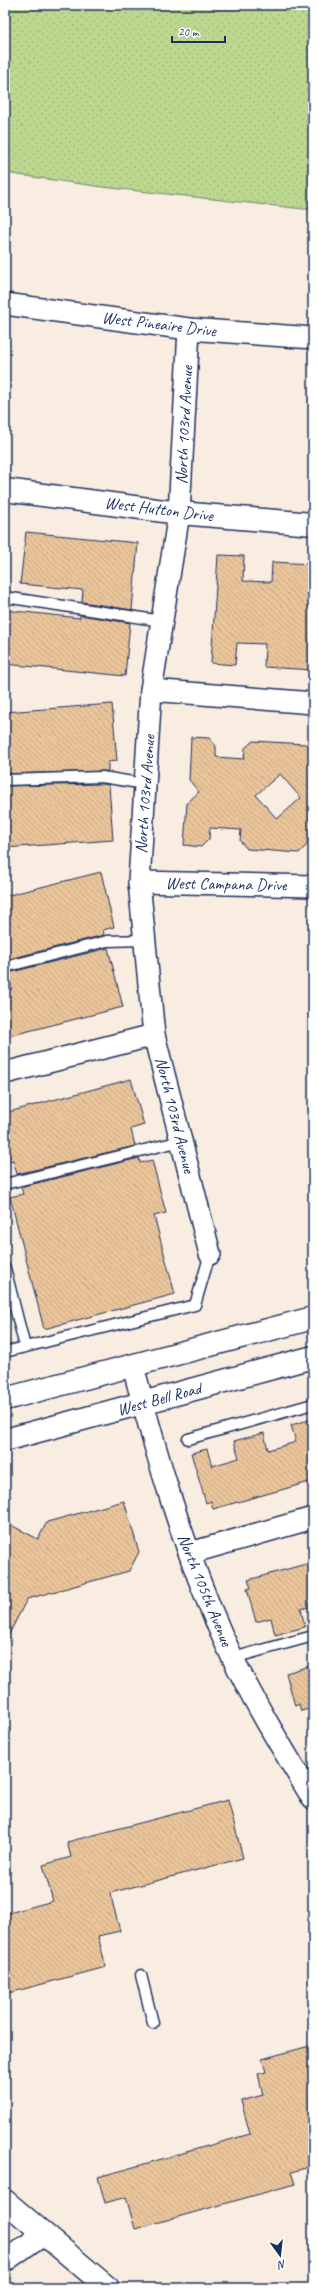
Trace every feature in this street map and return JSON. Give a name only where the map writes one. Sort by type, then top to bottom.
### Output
[{"type":"main road","name":"West Hutton Drive","points":[[5,490],[179,513],[313,524]]},
{"type":"main road","points":[[5,1399],[313,1318]]},
{"type":"main road","name":"West Bell Road","points":[[5,1440],[313,1357]]},
{"type":"main road","points":[[5,2201],[108,2288]]},
{"type":"street","name":"West Pineaire Drive","points":[[5,304],[189,329],[313,338]]},
{"type":"street","name":"North 103rd Avenue","points":[[189,329],[179,513],[151,690],[139,882],[154,1035],[210,1254]]},
{"type":"street","points":[[151,690],[313,703]]},
{"type":"street","name":"West Campana Drive","points":[[139,882],[313,886]]},
{"type":"street","points":[[5,1073],[154,1035]]},
{"type":"street","name":"North 105th Avenue","points":[[133,1366],[172,1507],[220,1632],[260,1712],[313,1799]]},
{"type":"street","points":[[190,1553],[313,1518]]},
{"type":"street","points":[[5,2261],[43,2234]]},
{"type":"lane","points":[[5,597],[162,621]]},
{"type":"lane","points":[[5,780],[102,777],[145,784]]},
{"type":"lane","points":[[5,967],[107,941],[145,940]]},
{"type":"lane","points":[[5,1184],[181,1141]]},
{"type":"lane","points":[[5,1352],[195,1305],[210,1254]]},
{"type":"lane","points":[[5,1268],[25,1347]]},
{"type":"lane","points":[[188,1439],[313,1404]]},
{"type":"lane","points":[[233,1658],[313,1636]]},
{"type":"lane","points":[[141,1975],[153,2022]]},
{"type":"green space","points":[[5,5],[313,5],[313,210],[102,187],[5,173]]},
{"type":"building","points":[[26,532],[138,543],[132,610],[82,602],[83,590],[20,584]]},
{"type":"building","points":[[218,555],[244,556],[243,581],[271,582],[272,562],[313,564],[313,670],[264,667],[265,644],[237,643],[235,665],[211,663]]},
{"type":"building","points":[[5,610],[80,618],[80,615],[130,623],[125,676],[5,664]]},
{"type":"building","points":[[112,704],[117,761],[108,762],[108,771],[5,774],[5,712]]},
{"type":"building","points":[[191,737],[209,738],[216,746],[216,757],[244,759],[245,748],[253,741],[306,744],[313,752],[313,836],[307,841],[307,845],[299,853],[247,849],[240,841],[241,830],[210,828],[209,839],[201,847],[184,845],[187,803],[199,792],[189,780]],"holes":[[[280,774],[301,798],[277,819],[256,795]]]},
{"type":"building","points":[[109,785],[113,840],[5,848],[5,786]]},
{"type":"building","points":[[101,872],[114,927],[103,930],[104,935],[5,960],[5,896]]},
{"type":"building","points":[[108,948],[123,1007],[5,1037],[5,990],[12,989],[8,973]]},
{"type":"building","points":[[131,1079],[144,1125],[131,1129],[135,1146],[17,1174],[13,1160],[5,1163],[5,1113]]},
{"type":"building","points":[[139,1158],[140,1163],[152,1160],[166,1213],[154,1216],[175,1294],[44,1329],[10,1197],[23,1194],[21,1187]]},
{"type":"building","points":[[313,1419],[313,1481],[213,1509],[211,1501],[206,1503],[191,1453],[207,1449],[212,1466],[239,1458],[234,1441],[264,1433],[268,1450],[296,1442],[291,1425]]},
{"type":"building","points":[[124,1501],[139,1552],[129,1571],[27,1599],[5,1642],[5,1522],[38,1539],[47,1522]]},
{"type":"building","points":[[313,1562],[313,1606],[301,1609],[305,1627],[275,1635],[271,1618],[256,1622],[247,1589],[251,1588],[248,1580]]},
{"type":"building","points":[[313,1665],[313,1708],[301,1711],[299,1704],[295,1706],[286,1673]]},
{"type":"building","points":[[228,1800],[243,1858],[110,1893],[120,1931],[98,1936],[106,1967],[5,1994],[5,1914],[53,1901],[43,1865],[71,1857],[67,1842]]},
{"type":"building","points":[[313,2045],[313,2125],[310,2126],[313,2139],[313,2166],[291,2172],[295,2184],[135,2229],[126,2197],[105,2203],[98,2177],[250,2134],[241,2101],[263,2095],[258,2074],[266,2072],[262,2059]]}]
